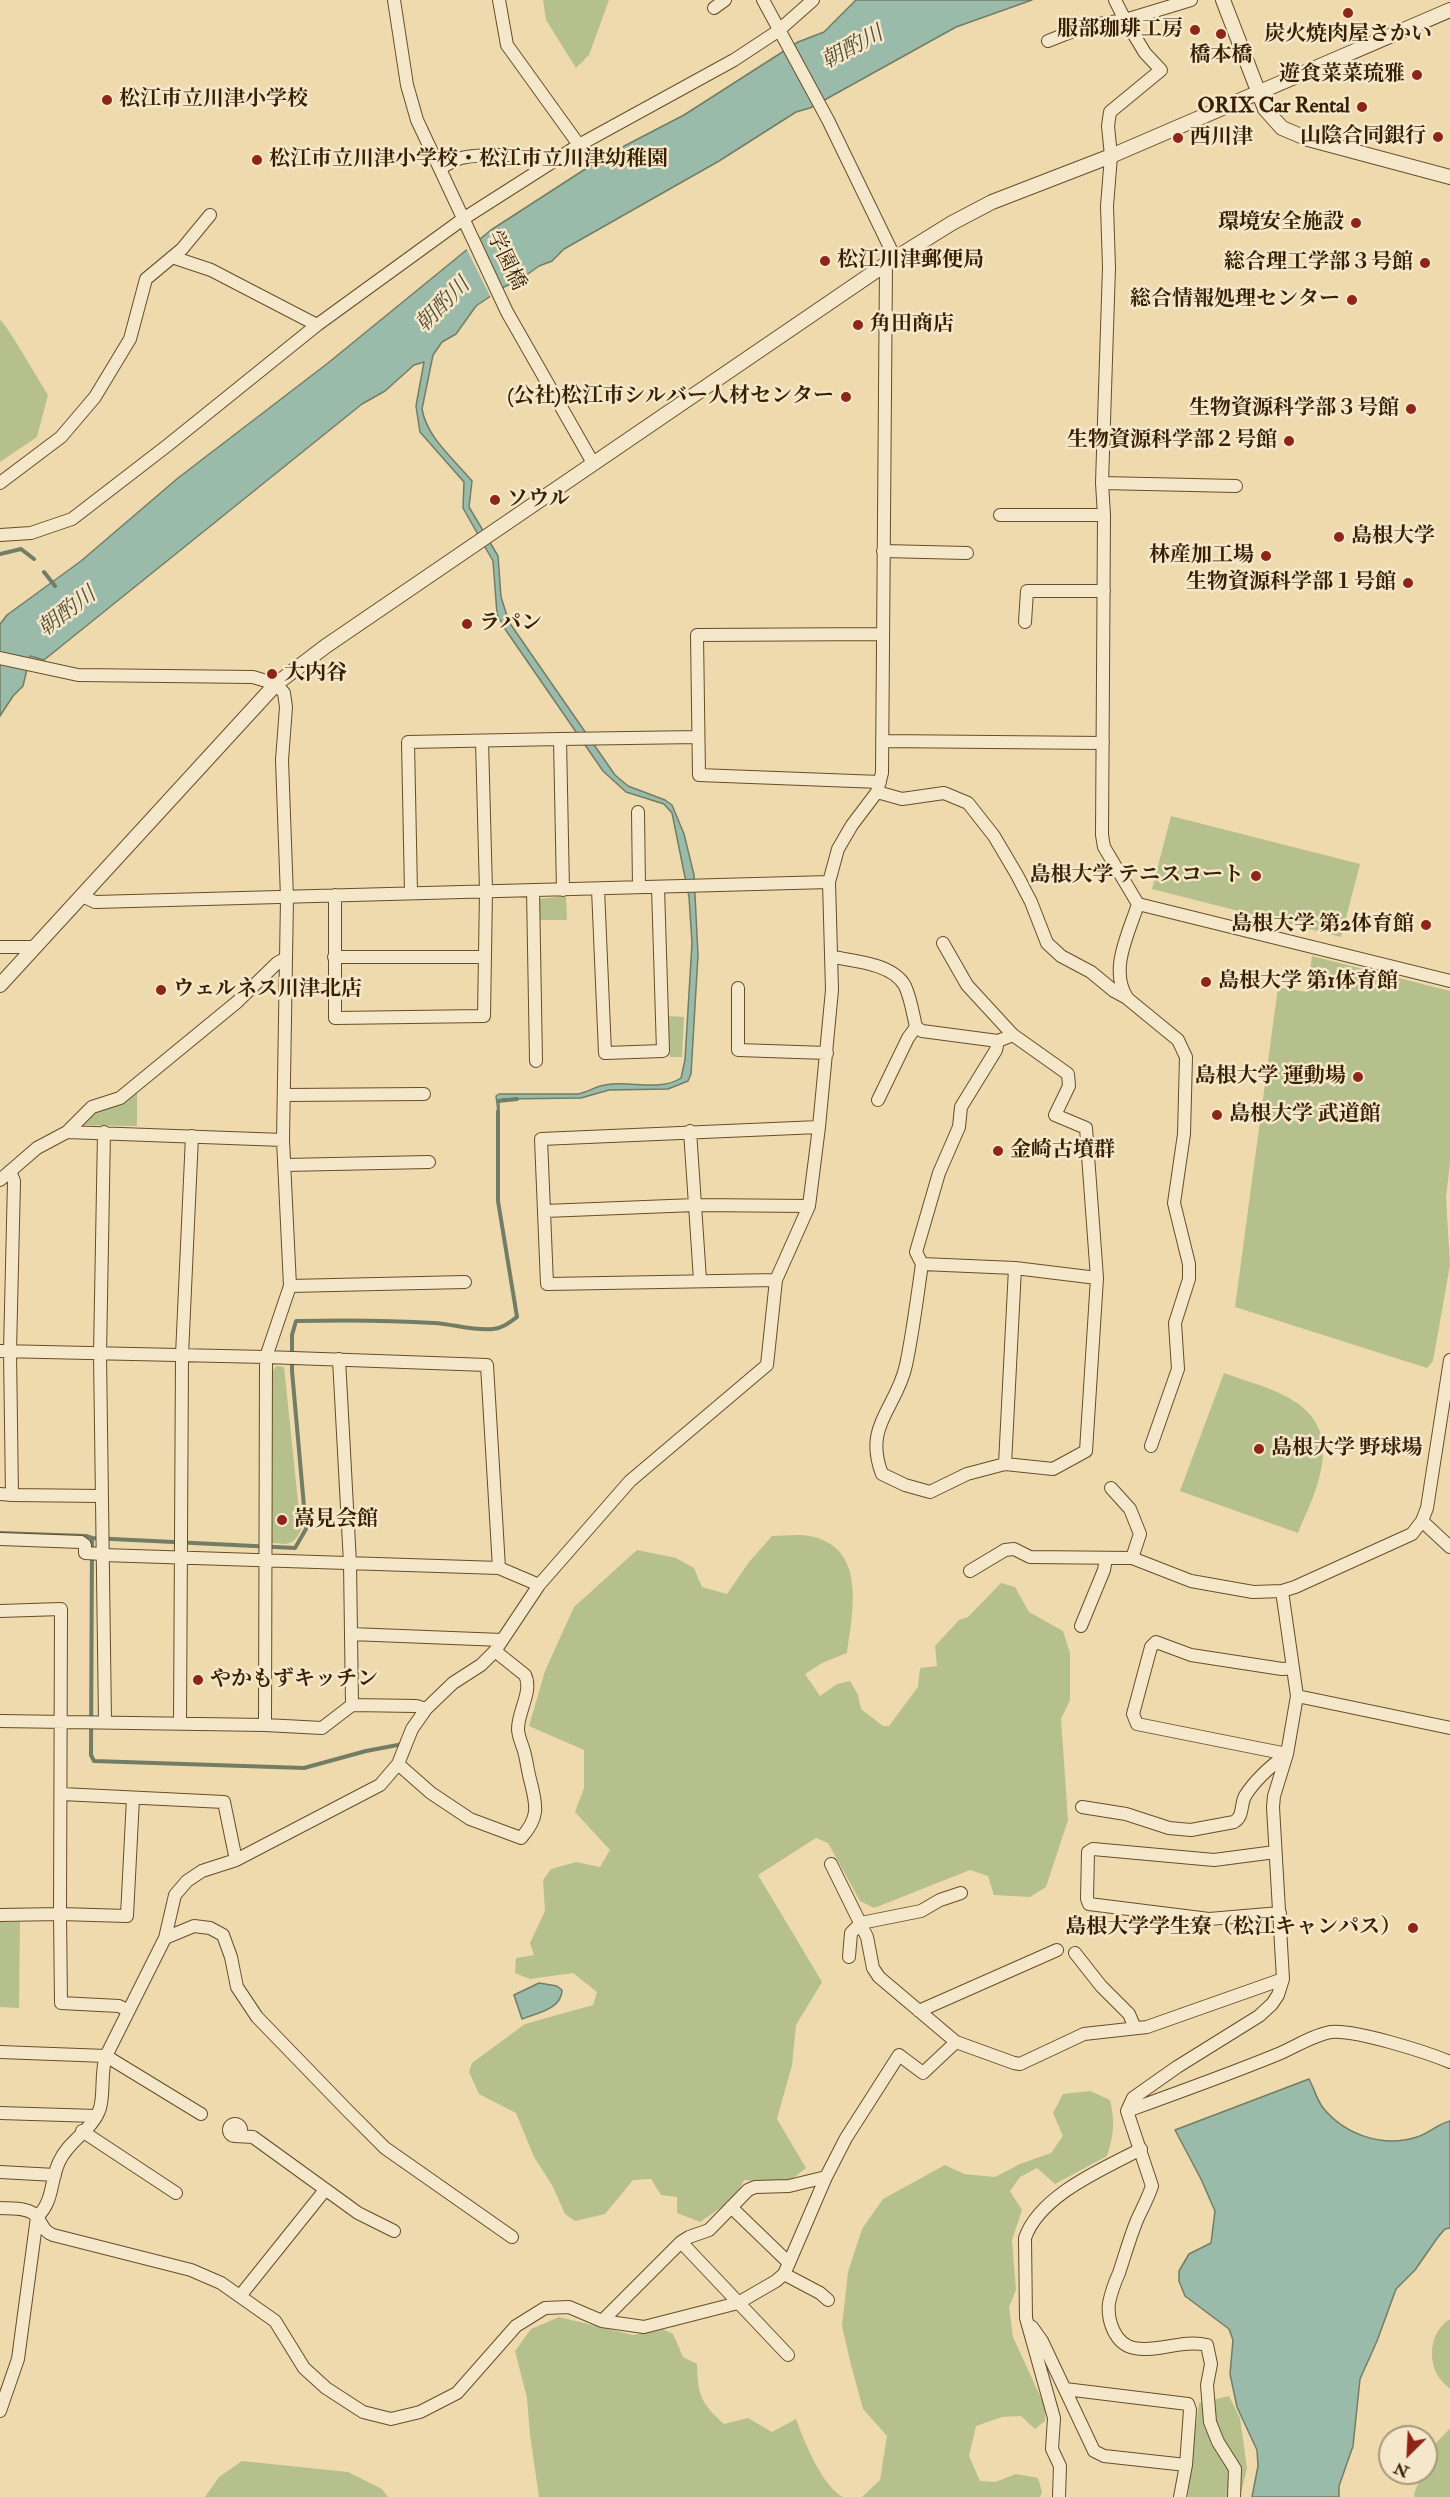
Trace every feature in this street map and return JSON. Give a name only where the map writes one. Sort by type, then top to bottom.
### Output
[{"type":"street","name":"学園橋","points":[[394,0],[411,103],[507,312],[593,463]]},
{"type":"street","points":[[499,0],[507,45],[579,145]]},
{"type":"street","points":[[714,8],[725,0]]},
{"type":"street","points":[[0,2411],[18,2359],[37,2217],[48,2202],[64,2153],[96,2116],[101,2102],[102,2069],[106,2056],[165,1938],[175,1895],[187,1881],[202,1871],[236,1860],[380,1785],[398,1764],[412,1729],[426,1708],[453,1683],[481,1665],[498,1646],[539,1585],[630,1481],[767,1365],[776,1280],[808,1206],[819,1127],[827,1053],[833,957],[830,882],[838,849],[879,787],[882,741],[881,634],[890,261],[828,120],[763,0]]},
{"type":"street","points":[[0,535],[32,532],[72,519],[317,325],[579,145],[780,34],[813,0]]},
{"type":"street","points":[[1048,41],[1086,26],[1125,21],[1191,0]]},
{"type":"street","points":[[1223,0],[1265,109],[1282,128],[1308,139],[1450,177]]},
{"type":"street","points":[[1116,2],[1145,53],[1161,70],[1110,112],[1108,126],[1111,156],[1107,206],[1109,267],[1102,483],[1104,515],[1102,836],[1104,847],[1138,904],[1450,981]]},
{"type":"street","points":[[0,985],[276,684],[326,646],[890,261],[952,223],[992,202],[1111,156],[1450,10]]},
{"type":"street","points":[[440,168],[460,159],[474,156],[540,156],[554,161]]},
{"type":"street","points":[[0,483],[62,437],[95,397],[130,339],[146,279],[182,249],[210,215]]},
{"type":"street","points":[[172,257],[212,270],[317,325]]},
{"type":"street","points":[[1102,483],[1236,486]]},
{"type":"street","points":[[1000,514],[1104,515]]},
{"type":"street","points":[[883,551],[967,554]]},
{"type":"street","points":[[1024,622],[1027,591],[1104,591]]},
{"type":"street","points":[[881,634],[697,635],[699,775],[879,787],[911,799],[944,793],[968,803],[994,836],[1017,875],[1031,902],[1047,943],[1061,956],[1091,972],[1128,999],[1178,1040],[1186,1057],[1184,1134],[1174,1203],[1189,1264],[1189,1279],[1175,1323],[1178,1369],[1150,1446]]},
{"type":"street","points":[[0,658],[65,672],[113,676],[253,677],[276,684],[284,693],[286,706],[282,760],[287,898],[283,1140],[290,1286],[266,1357],[266,1725]]},
{"type":"street","points":[[411,892],[408,742],[698,737]]},
{"type":"street","points":[[560,739],[563,890]]},
{"type":"street","points":[[335,895],[335,1018],[484,1016],[486,891],[482,741]]},
{"type":"street","points":[[882,741],[1103,743]]},
{"type":"street","points":[[638,812],[639,887]]},
{"type":"street","points":[[82,896],[95,902],[830,882]]},
{"type":"street","points":[[598,889],[605,1053],[663,1051],[658,887]]},
{"type":"street","points":[[533,890],[536,1061]]},
{"type":"street","points":[[1128,999],[1122,991],[1119,968],[1138,904]]},
{"type":"street","points":[[943,944],[967,985],[1013,1035],[1068,1074],[1069,1086],[1055,1115],[1086,1128],[1097,1278],[1086,1451],[1053,1469],[1005,1464],[967,1474],[930,1492],[905,1485],[882,1474],[875,1457],[878,1429],[905,1368],[922,1264],[916,1252],[939,1173],[959,1127],[961,1107],[996,1050],[998,1041]]},
{"type":"street","points":[[0,947],[35,947]]},
{"type":"street","points":[[334,957],[485,957]]},
{"type":"street","points":[[833,957],[874,966],[899,979],[905,986],[916,1027],[922,1031],[998,1041],[1013,1035]]},
{"type":"street","points":[[0,1180],[37,1148],[67,1132],[92,1107],[120,1098],[243,997],[277,963],[286,958]]},
{"type":"street","points":[[738,988],[738,1050],[827,1053]]},
{"type":"street","points":[[878,1100],[908,1038],[916,1027]]},
{"type":"street","points":[[285,1095],[424,1094]]},
{"type":"street","points":[[776,1280],[547,1284],[541,1139],[819,1127]]},
{"type":"street","points":[[690,1131],[700,1280]]},
{"type":"street","points":[[67,1132],[283,1140]]},
{"type":"street","points":[[104,1132],[100,1354],[102,1534],[99,1553],[105,1721]]},
{"type":"street","points":[[180,1723],[182,1355],[192,1136]]},
{"type":"street","points":[[285,1165],[429,1161]]},
{"type":"street","points":[[10,1171],[14,1180],[5,1351],[6,1494],[101,1496]]},
{"type":"street","points":[[544,1211],[695,1205],[808,1206]]},
{"type":"street","points":[[922,1264],[1015,1268],[1097,1278]]},
{"type":"street","points":[[1005,1464],[1015,1268]]},
{"type":"street","points":[[290,1286],[465,1282]]},
{"type":"street","points":[[5,1351],[283,1357],[488,1365],[499,1568]]},
{"type":"street","points":[[339,1359],[350,1563],[352,1705]]},
{"type":"street","points":[[970,1571],[1005,1550],[1014,1549],[1030,1557],[1132,1558],[1191,1581],[1253,1592],[1282,1591],[1295,1587],[1412,1534],[1422,1521],[1427,1508],[1450,1360]]},
{"type":"street","points":[[1111,1488],[1130,1509],[1140,1534],[1132,1558]]},
{"type":"street","points":[[1422,1521],[1450,1547]]},
{"type":"street","points":[[0,1539],[81,1542],[85,1545],[85,1553],[181,1548],[265,1551],[350,1563],[499,1568],[539,1585]]},
{"type":"street","points":[[1081,1626],[1104,1570],[1106,1559]]},
{"type":"street","points":[[1234,2497],[1235,2469],[1218,2442],[1208,2414],[1207,2385],[1210,2364],[1207,2345],[1196,2342],[1143,2349],[1131,2348],[1121,2342],[1114,2332],[1110,2320],[1109,2304],[1137,2221],[1152,2186],[1127,2111],[1133,2098],[1259,2016],[1278,1995],[1283,1979],[1274,1796],[1287,1754],[1297,1696],[1282,1591]]},
{"type":"street","points":[[0,1611],[61,1610],[61,2002],[119,2006],[127,2010]]},
{"type":"street","points":[[351,1634],[498,1646],[527,1679],[518,1732],[537,1811],[521,1838],[470,1819],[431,1793],[398,1764]]},
{"type":"street","points":[[1287,1754],[1137,1724],[1133,1714],[1150,1647],[1156,1642],[1191,1655],[1282,1669],[1293,1668]]},
{"type":"street","points":[[1297,1696],[1450,1728]]},
{"type":"street","points":[[0,1720],[322,1728],[352,1705],[426,1708]]},
{"type":"street","points":[[1082,1807],[1126,1814],[1169,1828],[1191,1830],[1234,1822],[1240,1819],[1247,1794],[1272,1766],[1287,1754]]},
{"type":"street","points":[[62,1794],[224,1802],[236,1860]]},
{"type":"street","points":[[0,1915],[127,1916],[133,1798]]},
{"type":"street","points":[[1275,1852],[1214,1860],[1093,1849],[1088,1852],[1087,1899],[1089,1904],[1209,1919],[1280,1913]]},
{"type":"street","points":[[831,1864],[867,1937],[873,1968],[879,1977],[956,2042],[1020,2064],[1084,2034],[1147,2026],[1283,1979]]},
{"type":"street","points":[[849,1957],[852,1931],[861,1923],[921,1911],[940,1900],[961,1893]]},
{"type":"street","points":[[165,1938],[194,1926],[210,1928],[222,1935],[231,1957],[237,1987],[257,2017],[385,2148],[512,2237]]},
{"type":"street","points":[[919,2011],[1058,1950]]},
{"type":"street","points":[[1075,1953],[1101,1986],[1129,2014],[1135,2028]]},
{"type":"street","points":[[1127,2111],[1279,2054],[1320,2035],[1333,2032],[1352,2033],[1433,2055],[1450,2062]]},
{"type":"street","points":[[0,2208],[22,2210],[37,2217],[48,2233],[191,2270],[221,2283],[268,2314],[280,2327],[297,2358],[313,2377],[363,2412],[391,2420],[420,2412],[457,2392],[516,2326],[545,2308],[569,2307],[602,2321],[644,2327],[738,2303],[776,2281],[786,2269],[826,2177],[873,2093],[899,2055],[923,2073],[956,2042]]},
{"type":"street","points":[[0,2052],[106,2056],[201,2114]]},
{"type":"street","points":[[0,2113],[96,2116]]},
{"type":"street","points":[[82,2131],[176,2193]]},
{"type":"street","points":[[235,2136],[253,2137],[358,2214],[394,2231]]},
{"type":"street","points":[[1059,2497],[1060,2466],[1052,2449],[1054,2418],[1026,2318],[1025,2238],[1028,2230],[1052,2201],[1063,2192],[1141,2149]]},
{"type":"street","points":[[0,2172],[56,2175]]},
{"type":"street","points":[[602,2321],[681,2242],[709,2230],[748,2190],[755,2187],[789,2186],[826,2177]]},
{"type":"street","points":[[240,2296],[325,2190]]},
{"type":"street","points":[[731,2207],[786,2269],[828,2300]]},
{"type":"street","points":[[681,2242],[788,2355]]},
{"type":"street","points":[[1026,2318],[1042,2341],[1097,2454],[1186,2465]]},
{"type":"street","points":[[1065,2389],[1188,2403],[1190,2410],[1186,2465],[1180,2497]]},
{"type":"green space","points":[[543,0],[609,0],[589,55],[576,68],[546,20]]},
{"type":"green space","points":[[0,320],[48,395],[37,437],[0,462]]},
{"type":"green space","name":"島根大学 テニスコート","points":[[1171,816],[1360,864],[1341,937],[1152,889]]},
{"type":"green space","points":[[566,896],[567,920],[538,920],[538,899]]},
{"type":"green space","name":"島根大学 運動場","points":[[1312,956],[1450,991],[1450,1163],[1446,1197],[1450,1265],[1433,1361],[1427,1368],[1235,1307],[1278,987],[1307,992]]},
{"type":"green space","points":[[668,1016],[684,1017],[682,1057],[670,1057]]},
{"type":"green space","points":[[137,1090],[137,1126],[80,1125],[92,1110]]},
{"type":"green space","points":[[276,1366],[284,1367],[301,1530],[296,1539],[282,1544],[272,1543],[270,1375]]},
{"type":"green space","name":"島根大学 野球場","points":[[1224,1373],[1271,1389],[1289,1398],[1312,1416],[1320,1432],[1323,1448],[1322,1465],[1312,1500],[1298,1533],[1180,1491]]},
{"type":"green space","points":[[772,1536],[809,1536],[828,1542],[840,1553],[848,1566],[853,1600],[847,1653],[822,1663],[805,1674],[820,1696],[837,1684],[850,1681],[858,1695],[861,1709],[883,1726],[889,1726],[918,1687],[920,1668],[937,1666],[935,1646],[959,1620],[968,1617],[1001,1583],[1015,1587],[1029,1612],[1063,1631],[1070,1653],[1070,1700],[1061,1719],[1068,1820],[1046,1887],[1030,1897],[994,1895],[988,1876],[970,1870],[874,1908],[860,1901],[828,1843],[816,1838],[758,1875],[822,1982],[796,2025],[792,2065],[777,2119],[806,2168],[786,2184],[744,2180],[735,2198],[700,2222],[677,2213],[677,2197],[661,2195],[651,2179],[633,2180],[605,2214],[575,2221],[565,2214],[552,2185],[534,2157],[516,2113],[479,2094],[469,2072],[472,2063],[525,2024],[593,2005],[597,1992],[573,1973],[530,1979],[515,1973],[516,1958],[534,1955],[530,1943],[545,1911],[543,1880],[551,1869],[576,1862],[600,1867],[610,1850],[575,1812],[584,1788],[584,1750],[529,1726],[545,1671],[574,1607],[637,1550],[676,1558],[694,1568],[702,1587],[727,1594],[749,1562]]},
{"type":"green space","points":[[0,1922],[20,1922],[19,2008],[0,2007]]},
{"type":"green space","points":[[1090,2091],[1110,2100],[1113,2128],[1107,2156],[1055,2184],[1037,2168],[1020,2177],[1010,2191],[1022,2210],[1012,2240],[1016,2290],[1009,2307],[1013,2337],[1045,2407],[1045,2421],[1035,2429],[1021,2416],[1002,2417],[976,2426],[969,2456],[980,2481],[995,2482],[1016,2474],[1038,2478],[1042,2492],[1040,2497],[862,2497],[880,2480],[887,2436],[863,2409],[842,2326],[848,2272],[862,2229],[883,2199],[945,2165],[964,2174],[995,2177],[1020,2164],[1051,2153],[1063,2136],[1053,2113],[1063,2094]]},
{"type":"green space","points":[[559,2317],[633,2335],[663,2329],[673,2334],[683,2357],[697,2364],[698,2384],[702,2398],[716,2417],[724,2424],[748,2418],[772,2432],[796,2419],[821,2473],[835,2491],[843,2497],[539,2497],[527,2398],[515,2351],[531,2329]]},
{"type":"green space","points":[[1450,2319],[1450,2389],[1436,2373],[1432,2349],[1436,2335],[1444,2323]]},
{"type":"green space","points":[[1229,2396],[1240,2418],[1247,2468],[1240,2497],[1188,2497],[1199,2403]]},
{"type":"green space","points":[[1450,2428],[1450,2497],[1415,2497],[1417,2485],[1438,2485],[1438,2441]]},
{"type":"green space","points":[[242,2461],[348,2472],[382,2489],[388,2497],[205,2497],[219,2477]]},
{"type":"water","name":"朝酌川","points":[[856,0],[1032,0],[956,27],[810,108],[796,112],[719,161],[564,249],[552,261],[539,266],[476,306],[456,334],[442,342],[433,355],[422,409],[425,420],[435,439],[472,481],[469,507],[498,556],[501,597],[509,622],[615,775],[628,786],[665,800],[672,805],[684,834],[694,875],[698,955],[691,1074],[688,1081],[668,1089],[609,1090],[581,1098],[502,1099],[499,1102],[499,1119],[496,1096],[499,1094],[578,1094],[605,1085],[654,1085],[673,1082],[681,1078],[685,1060],[692,943],[689,897],[672,813],[664,804],[626,792],[603,771],[497,614],[493,561],[463,508],[464,482],[420,432],[416,406],[424,362],[414,365],[385,391],[362,404],[44,660],[30,656],[23,686],[13,696],[0,716],[0,624],[7,615],[81,561],[178,478],[328,363],[491,230],[607,155],[684,115],[798,42],[824,32]]},
{"type":"water","points":[[539,1983],[557,1986],[562,1990],[561,1996],[558,2002],[548,2009],[522,2019],[514,1995]]},
{"type":"water","points":[[1309,2079],[1317,2098],[1333,2118],[1343,2126],[1366,2137],[1378,2140],[1404,2140],[1417,2137],[1450,2121],[1450,2228],[1445,2229],[1415,2270],[1396,2289],[1360,2379],[1353,2446],[1339,2486],[1339,2497],[1252,2497],[1258,2466],[1257,2450],[1237,2407],[1230,2374],[1233,2340],[1229,2329],[1185,2296],[1179,2281],[1179,2271],[1189,2254],[1211,2243],[1215,2211],[1175,2130]]},
{"type":"pier","points":[[478,236],[504,290],[492,300],[465,246]]},
{"type":"waterway","points":[[0,554],[21,549],[34,559]]},
{"type":"waterway","points":[[44,572],[55,586]]},
{"type":"waterway","points":[[498,1101],[517,1099]]},
{"type":"waterway","points":[[403,1744],[366,1751],[304,1768],[94,1761],[91,1755],[92,1538],[295,1548],[306,1529],[292,1371],[292,1335],[296,1321],[416,1322],[493,1329],[500,1328],[517,1317],[498,1201],[498,1111]]},
{"type":"waterway","points":[[0,1533],[92,1538]]},
{"type":"place","name":"炭火焼肉屋さかい","points":[[1348,13]]},
{"type":"place","name":"服部珈琲工房","points":[[1195,30]]},
{"type":"place","name":"橋本橋","points":[[1221,34]]},
{"type":"place","name":"遊食菜菜琉雅","points":[[1417,75]]},
{"type":"place","name":"松江市立川津小学校","points":[[107,100]]},
{"type":"place","name":"ORIX Car Rental","points":[[1362,107]]},
{"type":"place","name":"山陰合同銀行","points":[[1438,137]]},
{"type":"place","name":"西川津","points":[[1178,138]]},
{"type":"place","name":"松江市立川津小学校・松江市立川津幼稚園","points":[[257,160]]},
{"type":"place","name":"環境安全施設","points":[[1356,223]]},
{"type":"place","name":"松江川津郵便局","points":[[825,261]]},
{"type":"place","name":"総合理工学部３号館","points":[[1425,263]]},
{"type":"place","name":"総合情報処理センター","points":[[1352,300]]},
{"type":"place","name":"角田商店","points":[[858,325]]},
{"type":"place","name":"(公社)松江市シルバー人材センター","points":[[846,397]]},
{"type":"place","name":"生物資源科学部３号館","points":[[1411,409]]},
{"type":"place","name":"生物資源科学部２号館","points":[[1289,441]]},
{"type":"place","name":"ソウル","points":[[495,500]]},
{"type":"place","name":"島根大学","points":[[1339,537]]},
{"type":"place","name":"林産加工場","points":[[1266,556]]},
{"type":"place","name":"生物資源科学部１号館","points":[[1408,583]]},
{"type":"place","name":"ラパン","points":[[467,624]]},
{"type":"place","name":"大内谷","points":[[272,674]]},
{"type":"place","name":"島根大学 テニスコート","points":[[1256,876]]},
{"type":"place","name":"島根大学 第2体育館","points":[[1426,925]]},
{"type":"place","name":"島根大学 第1体育館","points":[[1206,982]]},
{"type":"place","name":"ウェルネス川津北店","points":[[161,990]]},
{"type":"place","name":"島根大学 運動場","points":[[1358,1077]]},
{"type":"place","name":"島根大学 武道館","points":[[1217,1115]]},
{"type":"place","name":"金崎古墳群","points":[[998,1151]]},
{"type":"place","name":"島根大学 野球場","points":[[1259,1449]]},
{"type":"place","name":"嵩見会館","points":[[282,1520]]},
{"type":"place","name":"やかもずキッチン","points":[[198,1680]]},
{"type":"place","name":"島根大学学生寮（松江キャンパス）","points":[[1413,1928]]}]
